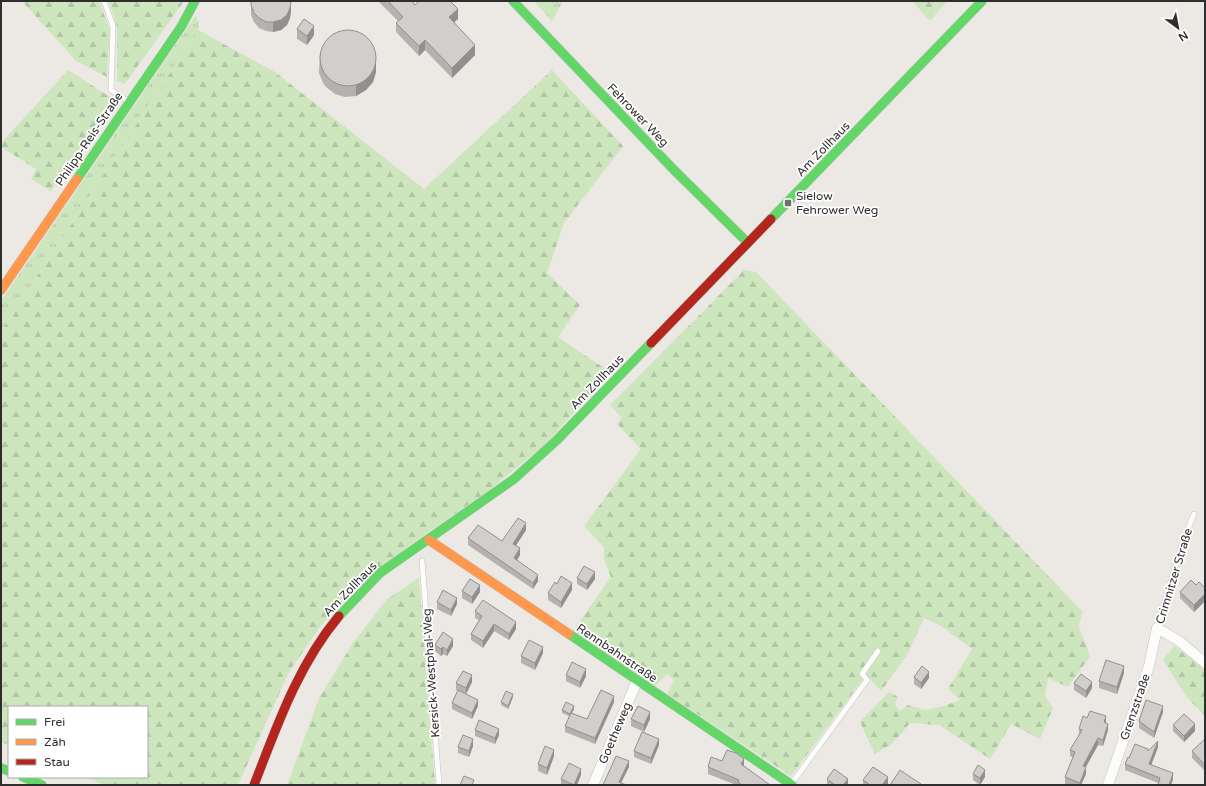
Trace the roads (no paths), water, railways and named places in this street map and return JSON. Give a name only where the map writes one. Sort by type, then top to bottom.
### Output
[{"type":"street","name":"Philipp-Reis-Straße","points":[[1,290],[181,27],[195,1]]},
{"type":"street","name":"Fehrower Weg","points":[[513,1],[674,170],[748,244]]},
{"type":"street","name":"Am Zollhaus","points":[[254,785],[285,706],[299,677],[314,650],[330,627],[347,607],[380,573],[514,479],[557,440],[982,1]]},
{"type":"street","name":"Rennbahnstraße","points":[[428,540],[792,785]]},
{"type":"street","name":"Crimnitzer Straße","points":[[1157,628],[1179,641],[1205,663]]},
{"type":"street","name":"Grenzstraße","points":[[1108,785],[1149,666],[1157,628]]},
{"type":"street","name":"Goetheweg","points":[[593,785],[637,681]]},
{"type":"street","points":[[25,778],[42,785]]},
{"type":"lane","points":[[104,1],[113,26],[111,90],[129,102]]},
{"type":"lane","name":"Crimnitzer Straße","points":[[1157,628],[1181,547],[1194,514]]},
{"type":"lane","name":"Kersick-Westphal-Weg","points":[[422,562],[439,785]]},
{"type":"lane","points":[[792,785],[867,680],[862,674],[878,651]]},
{"type":"place","name":"Sielow Fehrower Weg","points":[[788,203]]}]
